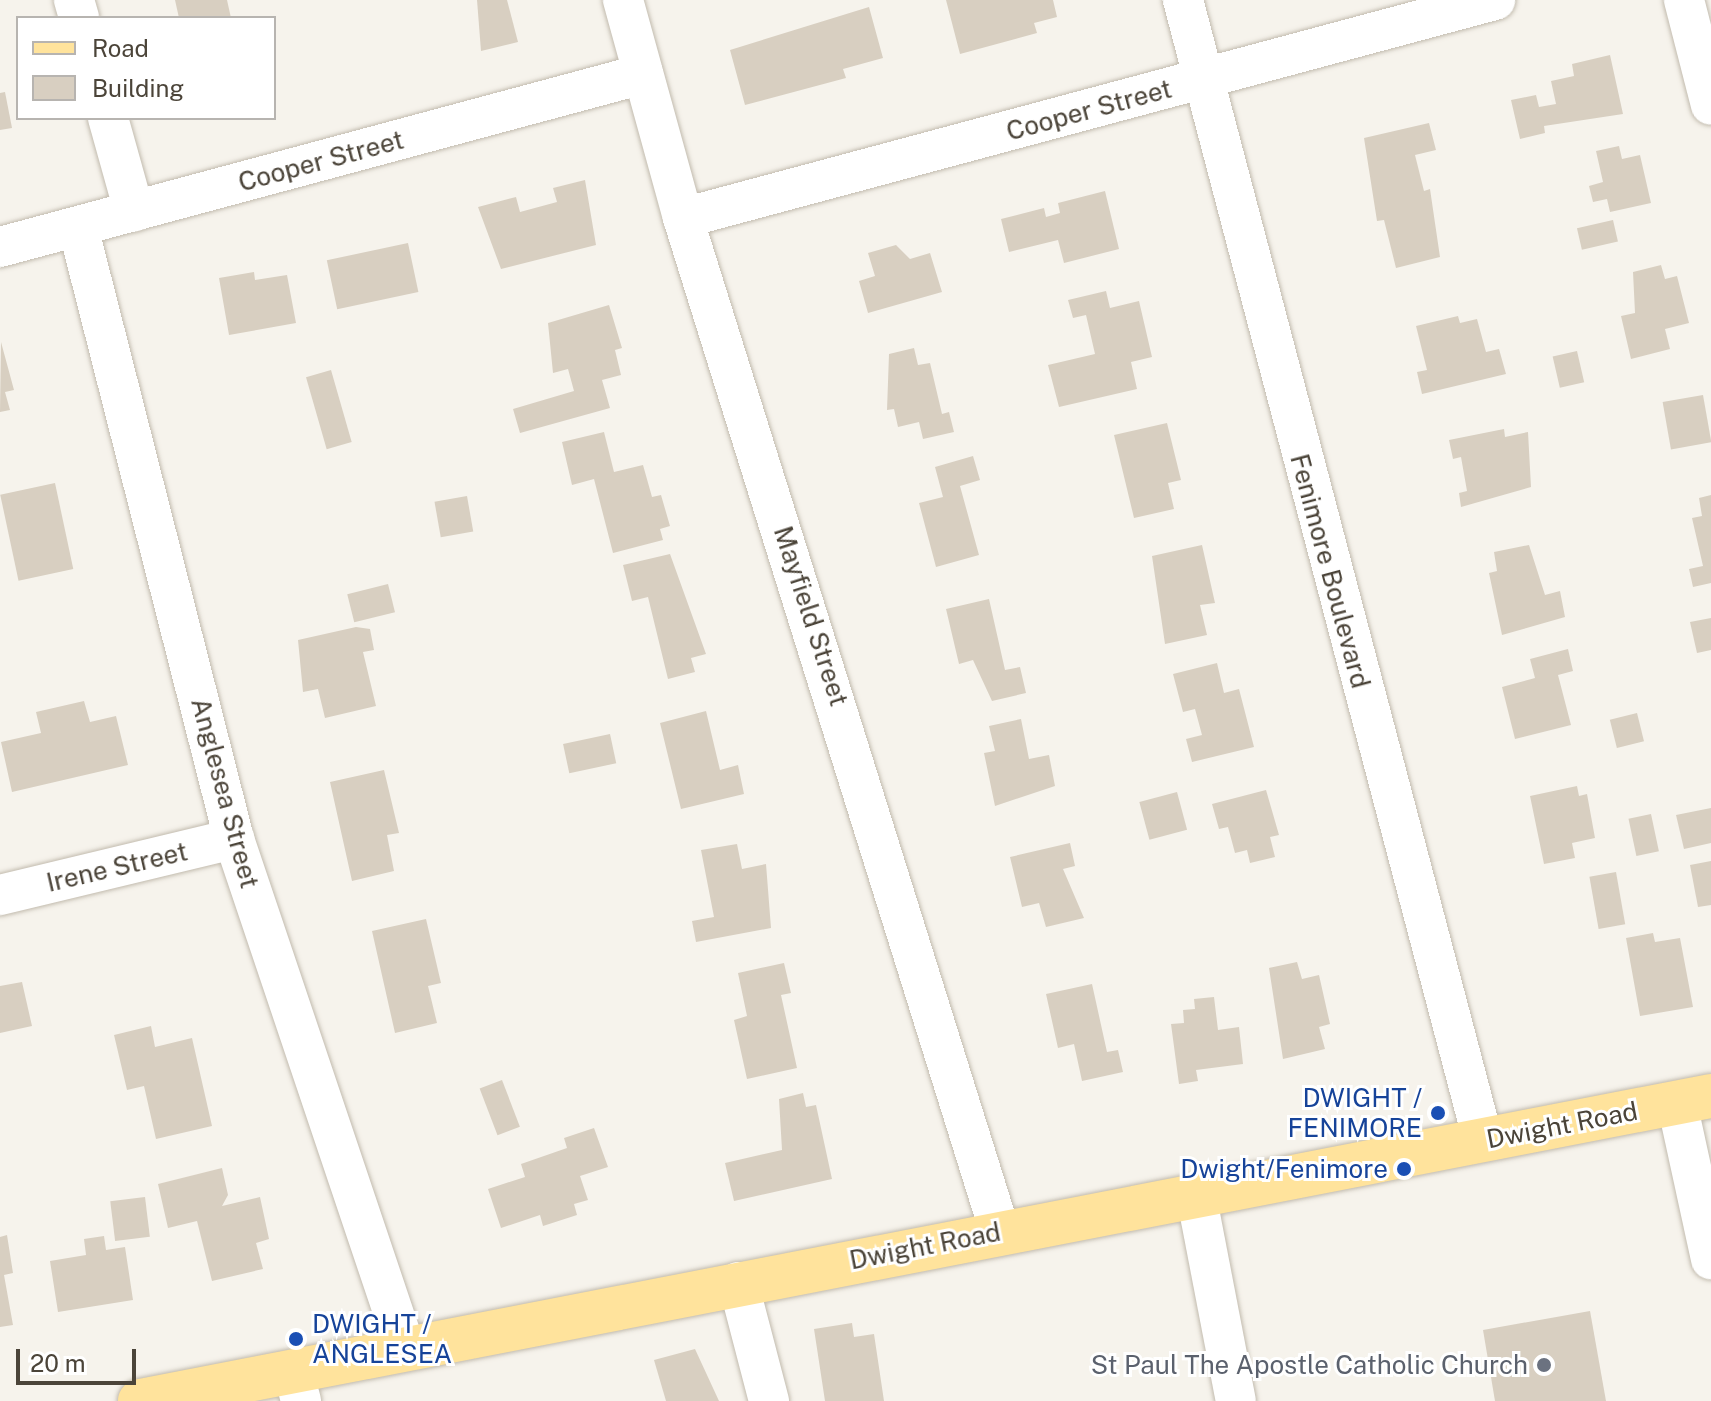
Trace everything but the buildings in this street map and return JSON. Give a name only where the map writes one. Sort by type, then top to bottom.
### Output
[{"type":"main road","name":"Dwight Road","points":[[140,1401],[297,1386],[406,1350],[738,1282],[1694,1100]]},
{"type":"street","name":"Mayfield Street","points":[[623,0],[683,218],[1000,1232]]},
{"type":"street","name":"Fenimore Boulevard","points":[[1183,0],[1483,1140]]},
{"type":"street","name":"Cooper Street","points":[[683,218],[1495,0]]},
{"type":"street","points":[[1684,0],[1711,105]]},
{"type":"street","name":"Cooper Street","points":[[0,247],[643,74]]},
{"type":"street","points":[[109,120],[134,211]]},
{"type":"street","name":"Anglesea Street","points":[[78,227],[234,839],[406,1350]]},
{"type":"street","name":"Irene Street","points":[[0,895],[234,839]]},
{"type":"street","points":[[1694,1100],[1711,1259]]},
{"type":"street","points":[[1196,1194],[1236,1401]]},
{"type":"street","points":[[738,1282],[769,1401]]},
{"type":"place","name":"DWIGHT / FENIMORE","points":[[1438,1113]]},
{"type":"place","name":"Dwight/Fenimore","points":[[1404,1169]]},
{"type":"place","name":"DWIGHT / ANGLESEA","points":[[296,1339]]},
{"type":"place","name":"St Paul The Apostle Catholic Church","points":[[1544,1365]]}]
